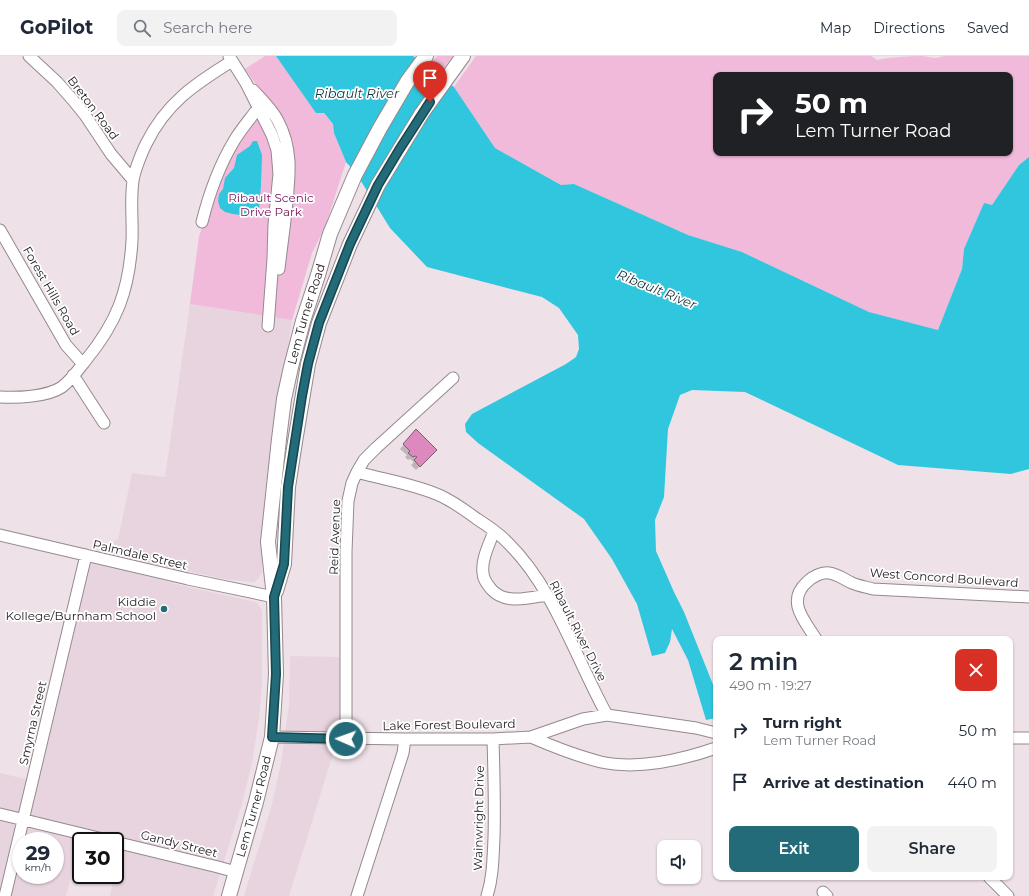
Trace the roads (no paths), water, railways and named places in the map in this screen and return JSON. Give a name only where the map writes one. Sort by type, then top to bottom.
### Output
[{"type":"main road","name":"Lem Turner Road","points":[[229,896],[256,802],[272,737],[276,674],[274,597],[268,542],[284,399],[303,321],[330,234],[358,168],[403,89],[426,56]]},
{"type":"main road","name":"Lem Turner Road","points":[[274,597],[284,564],[288,487],[302,396],[308,364],[319,323],[350,244],[378,185],[422,114],[463,56]]},
{"type":"street","name":"Breton Road","points":[[29,56],[57,82],[72,99],[85,115],[111,154],[133,180]]},
{"type":"street","points":[[0,397],[19,398],[42,394],[61,387],[83,364],[107,332],[118,312],[124,295],[129,270],[132,241],[133,180],[146,144],[171,108],[186,92],[231,59],[246,83],[272,135],[277,150],[279,174],[274,224],[268,326],[275,304],[290,164],[285,136],[278,121],[269,107],[246,83]]},
{"type":"street","points":[[202,222],[209,194],[223,163],[234,141],[258,108]]},
{"type":"street","name":"Forest Hills Road","points":[[0,230],[66,345],[83,364]]},
{"type":"street","points":[[73,375],[104,423]]},
{"type":"street","name":"Reid Avenue","points":[[346,739],[347,538],[348,501],[352,483],[364,460],[453,378]]},
{"type":"street","name":"Ribault River Drive","points":[[357,472],[440,496],[459,506],[508,542],[532,571],[547,595],[591,686],[607,715]]},
{"type":"street","points":[[494,531],[484,558],[483,573],[486,584],[493,592],[503,598],[518,599],[547,595]]},
{"type":"street","name":"Palmdale Street","points":[[0,535],[274,597]]},
{"type":"street","name":"Smyrna Street","points":[[5,896],[86,555]]},
{"type":"street","name":"West Concord Boulevard","points":[[814,636],[798,610],[796,601],[802,587],[808,580],[818,575],[829,573],[852,584],[873,589],[1029,597]]},
{"type":"street","name":"Lake Forest Boulevard","points":[[272,737],[405,740],[531,737],[583,719],[607,715],[696,728],[713,732]]},
{"type":"street","name":"Lake Forest Boulevard","points":[[531,737],[561,750],[602,762],[633,765],[678,759],[697,755],[713,749]]},
{"type":"street","points":[[1013,738],[1029,738]]},
{"type":"street","name":"Wainwright Drive","points":[[487,896],[490,886],[495,811],[493,739]]},
{"type":"street","points":[[357,896],[403,752],[405,740]]},
{"type":"street","points":[[0,814],[73,832]]},
{"type":"street","name":"Gandy Street","points":[[124,844],[236,872]]},
{"type":"street","points":[[992,880],[1008,896]]},
{"type":"water","name":"Ribault River","points":[[276,56],[413,56],[454,87],[495,148],[561,185],[574,184],[688,235],[742,252],[869,312],[938,330],[962,269],[964,249],[984,203],[992,205],[1019,165],[1029,157],[1029,469],[1011,474],[898,465],[745,392],[692,390],[680,395],[668,429],[664,497],[655,520],[656,551],[684,612],[713,684],[713,719],[706,720],[688,660],[672,629],[670,642],[665,653],[652,656],[637,604],[612,559],[584,519],[478,443],[466,432],[465,424],[472,414],[566,364],[576,357],[579,349],[578,335],[559,308],[542,297],[427,267],[390,228],[356,173],[346,162],[334,133],[333,124],[324,113],[316,113]]},
{"type":"water","points":[[253,141],[257,141],[262,155],[259,209],[248,216],[225,212],[220,208],[218,201],[219,194],[223,189],[225,178],[234,168],[237,155],[250,146]]},
{"type":"place","name":"Kiddie Kollege/Burnham School","points":[[164,609]]},
{"type":"park label","name":"Ribault Scenic Drive Park","points":[[271,205]]}]
